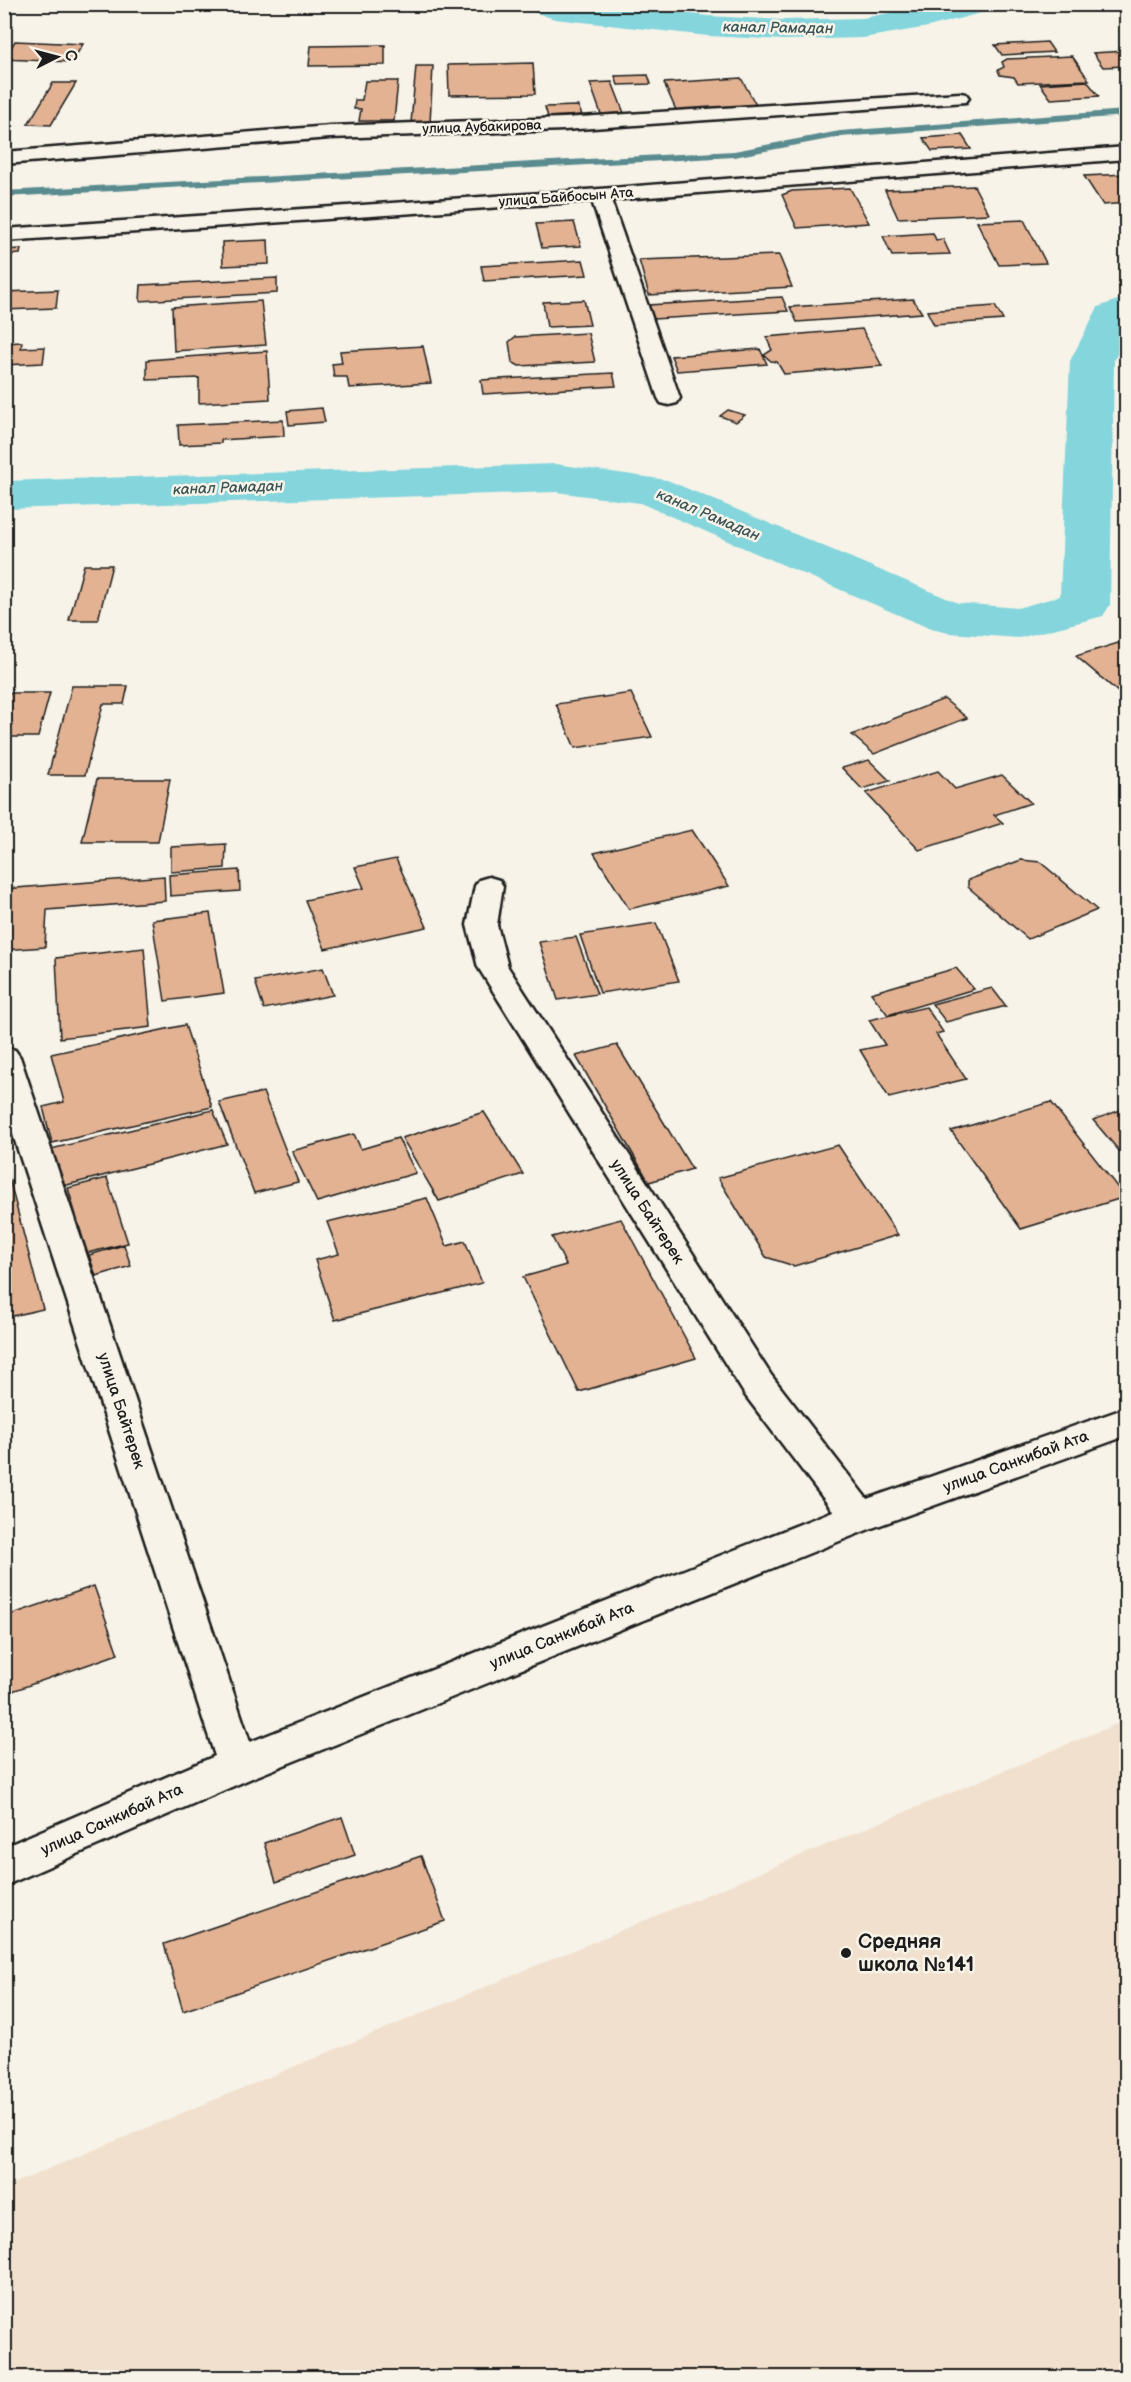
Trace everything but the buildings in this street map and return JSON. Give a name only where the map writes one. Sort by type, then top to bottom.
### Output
[{"type":"street","name":"улица Аубакирова","points":[[4,158],[330,132],[564,124],[960,98]]},
{"type":"street","name":"улица Байбосын Ата","points":[[4,235],[600,195],[1126,153]]},
{"type":"street","points":[[600,195],[669,398]]},
{"type":"street","name":"улица Байтерек","points":[[489,886],[482,925],[494,967],[567,1087],[758,1385],[859,1517]]},
{"type":"street","name":"улица Байтерек","points":[[4,1057],[238,1765]]},
{"type":"street","name":"улица Санкибай Ата","points":[[4,1867],[238,1765],[859,1517],[1126,1422]]},
{"type":"shaded area","name":"Средняя школа №141","points":[[1126,1720],[1126,2377],[5,2377],[5,2187]]},
{"type":"waterway","name":"канал Рамадан","points":[[542,4],[555,9],[708,26],[784,30],[863,28],[928,17],[976,4]]},
{"type":"waterway","points":[[4,194],[734,154],[840,134],[1126,113]]},
{"type":"waterway","name":"канал Рамадан","points":[[4,495],[556,478],[650,490],[949,618],[1019,623],[1085,605],[1092,361],[1113,316],[1126,310]]},
{"type":"place","name":"Средняя школа №141","points":[[846,1953]]}]
